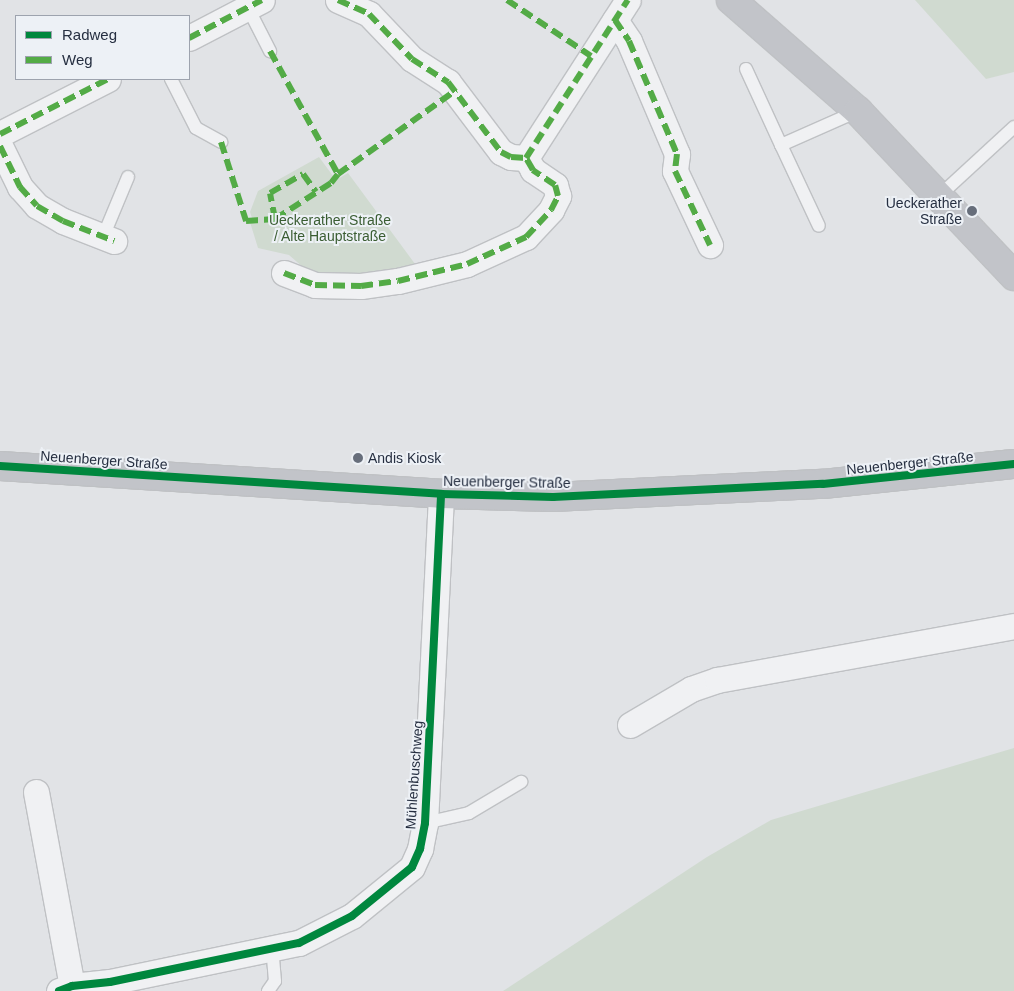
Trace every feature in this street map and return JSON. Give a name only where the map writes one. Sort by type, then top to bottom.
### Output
[{"type":"street","points":[[338,0],[369,14],[412,59],[448,82],[501,152],[511,157],[526,158]]},
{"type":"street","points":[[731,0],[858,111],[1014,276]]},
{"type":"street","points":[[190,37],[254,3]]},
{"type":"street","points":[[526,158],[621,10]]},
{"type":"street","points":[[621,10],[629,41],[677,154],[675,171],[710,245]]},
{"type":"street","points":[[106,80],[1,146],[20,186],[37,206],[63,221],[108,239]]},
{"type":"street","points":[[284,273],[315,284],[361,286],[430,275],[478,260],[526,237],[556,203],[557,188],[533,170],[526,158]]},
{"type":"street","name":"Neuenberger Straße","points":[[0,466],[440,494],[553,497],[668,493],[823,484],[1014,464]]},
{"type":"street","name":"Mühlenbuschweg","points":[[36,792],[65,988],[110,982],[299,943],[336,925],[396,883],[412,867],[420,848],[425,823],[440,494]]},
{"type":"street","points":[[630,725],[691,689],[717,680],[1014,626]]},
{"type":"lane","points":[[254,3],[270,51]]},
{"type":"lane","points":[[746,69],[818,226]]},
{"type":"lane","points":[[172,80],[196,128],[222,142]]},
{"type":"lane","points":[[781,145],[858,111]]},
{"type":"lane","points":[[940,196],[1014,128]]},
{"type":"lane","points":[[108,239],[128,177]]},
{"type":"lane","points":[[425,823],[469,813],[521,782]]},
{"type":"lane","points":[[268,991],[275,981],[272,949]]},
{"type":"green space","points":[[915,0],[1014,0],[1014,72],[986,79]]},
{"type":"green space","name":"Ueckerather Straße / Alte Hauptstraße","points":[[319,157],[336,180],[348,173],[418,268],[361,277],[312,275],[289,255],[258,248],[249,219],[252,218],[250,212],[258,191]]},
{"type":"green space","points":[[1014,748],[1014,991],[503,991],[707,857],[771,820]]},
{"type":"marked path","points":[[190,37],[262,0]]},
{"type":"marked path","points":[[338,0],[369,14],[412,59],[448,82],[501,152],[511,157],[526,158]]},
{"type":"marked path","points":[[507,0],[591,56]]},
{"type":"marked path","points":[[284,273],[315,285],[361,286],[398,281],[467,264],[526,237],[551,210],[558,196],[555,185],[533,170],[526,158],[628,0]]},
{"type":"marked path","points":[[615,20],[629,41],[677,154],[675,171],[710,245]]},
{"type":"marked path","points":[[270,51],[338,174]]},
{"type":"marked path","points":[[0,134],[106,80]]},
{"type":"marked path","points":[[221,142],[246,221],[275,219],[331,183],[338,174],[456,90]]},
{"type":"marked path","points":[[0,146],[20,187],[37,206],[63,221],[114,241]]},
{"type":"marked path","points":[[275,219],[270,193],[303,174],[316,192]]},
{"type":"cycle path","points":[[0,466],[441,494],[553,497],[823,484],[1014,464]]},
{"type":"cycle path","points":[[59,991],[72,986],[110,982],[299,943],[352,916],[412,867],[420,849],[425,823],[441,494]]},
{"type":"place","name":"Ueckerather Straße","points":[[972,211]]},
{"type":"place","name":"Andis Kiosk","points":[[358,458]]}]
